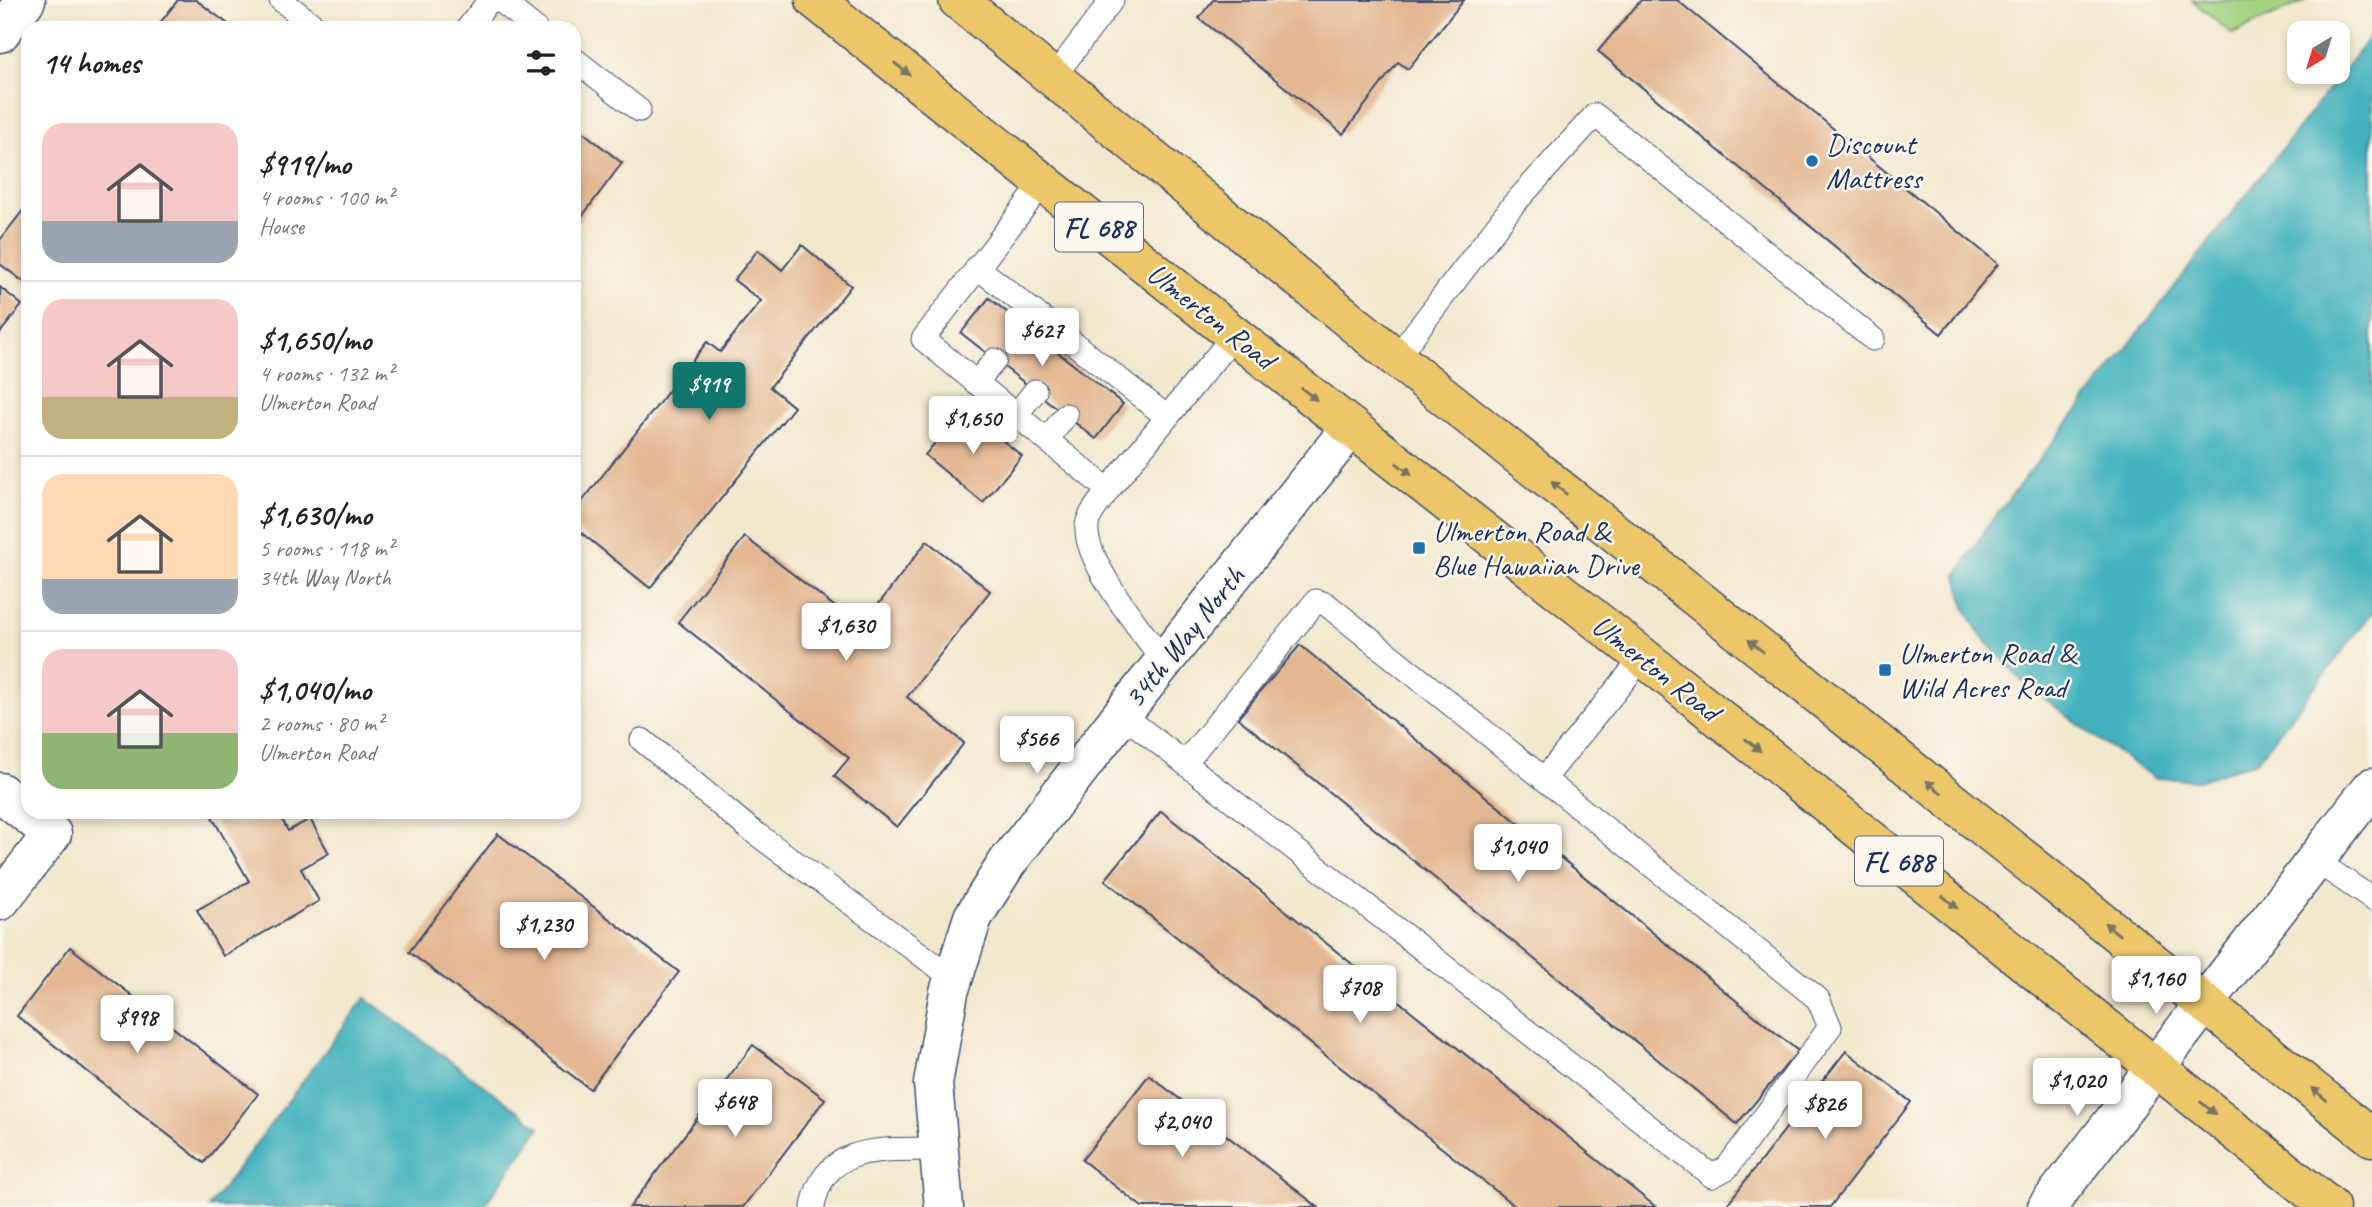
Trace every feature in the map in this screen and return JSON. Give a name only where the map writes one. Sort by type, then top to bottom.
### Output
[{"type":"main road","name":"Ulmerton Road","points":[[815,0],[2330,1207]]},
{"type":"main road","name":"FL 688","points":[[958,4],[1396,358],[2372,1137]]},
{"type":"street","points":[[0,33],[26,0]]},
{"type":"street","name":"34th Way North","points":[[944,1207],[933,1084],[953,978],[973,917],[1007,863],[1351,427]]},
{"type":"street","points":[[2047,1207],[2154,1065],[2372,787]]},
{"type":"street","points":[[0,792],[21,809]]},
{"type":"street","points":[[0,901],[52,834],[33,819]]},
{"type":"lane","points":[[281,0],[308,21]]},
{"type":"lane","points":[[474,21],[490,0]]},
{"type":"lane","points":[[500,0],[526,21]]},
{"type":"lane","points":[[1052,78],[1112,0]]},
{"type":"lane","points":[[581,64],[639,110]]},
{"type":"lane","points":[[1396,358],[1513,205],[1595,116],[1873,339]]},
{"type":"lane","points":[[1043,183],[923,340],[1108,490]]},
{"type":"lane","points":[[977,267],[1027,317],[1068,350],[1099,374],[1167,416]]},
{"type":"lane","points":[[1164,662],[1103,575],[1088,541],[1086,524],[1108,490],[1234,335]]},
{"type":"lane","points":[[976,383],[995,360]]},
{"type":"lane","points":[[1016,415],[1035,391]]},
{"type":"lane","points":[[1047,440],[1066,415]]},
{"type":"lane","points":[[1122,714],[1185,764],[1712,1176],[1727,1168],[1830,1027],[1818,999],[1326,604],[1316,601],[1185,764]]},
{"type":"lane","points":[[1544,779],[1643,657]]},
{"type":"lane","points":[[642,740],[747,827],[953,978]]},
{"type":"lane","points":[[2315,860],[2372,899]]},
{"type":"lane","points":[[813,1207],[824,1178],[839,1161],[860,1152],[939,1149]]},
{"type":"green space","points":[[2192,0],[2307,0],[2232,34]]},
{"type":"water","points":[[2372,34],[2372,613],[2257,761],[2201,780],[2155,778],[2088,732],[2020,679],[1979,633],[1965,608],[1957,575],[1989,524],[2333,84],[2350,84],[2350,62]]},
{"type":"water","points":[[365,998],[540,1127],[483,1207],[209,1207]]},
{"type":"building","points":[[178,0],[196,0],[224,21],[162,21]]},
{"type":"building","points":[[1213,0],[1464,0],[1408,69],[1398,62],[1343,134],[1199,18]]},
{"type":"building","points":[[1641,0],[1677,0],[1998,264],[1941,334],[1598,51]]},
{"type":"building","points":[[581,131],[622,163],[581,218]]},
{"type":"building","points":[[21,213],[21,280],[0,264],[0,240]]},
{"type":"building","points":[[802,245],[851,286],[770,387],[794,407],[650,588],[581,533],[581,503],[707,342],[720,352],[761,301],[734,280],[758,250],[782,270]]},
{"type":"building","points":[[0,287],[21,306],[0,333]]},
{"type":"building","points":[[989,298],[1123,404],[1096,439],[961,333]]},
{"type":"building","points":[[963,408],[1022,456],[983,503],[925,455]]},
{"type":"building","points":[[745,537],[861,627],[927,541],[990,591],[907,697],[964,743],[897,827],[834,776],[849,758],[678,622]]},
{"type":"building","points":[[1300,645],[1798,1051],[1737,1124],[1238,718]]},
{"type":"building","points":[[1161,811],[1656,1207],[1516,1207],[1105,880]]},
{"type":"building","points":[[213,819],[282,819],[288,831],[310,819],[329,853],[301,869],[319,901],[223,956],[197,910],[249,881]]},
{"type":"building","points":[[498,834],[679,972],[590,1089],[409,952]]},
{"type":"building","points":[[70,947],[258,1094],[204,1163],[17,1016]]},
{"type":"building","points":[[753,1045],[825,1099],[743,1207],[630,1207]]},
{"type":"building","points":[[1846,1051],[1911,1102],[1830,1207],[1725,1207]]},
{"type":"building","points":[[1149,1075],[1318,1207],[1142,1207],[1082,1160]]},
{"type":"place","name":"Discount Mattress","points":[[1812,161]]},
{"type":"place","name":"Ulmerton Road & Blue Hawaiian Drive","points":[[1419,548]]},
{"type":"place","name":"Ulmerton Road & Wild Acres Road","points":[[1885,670]]}]
